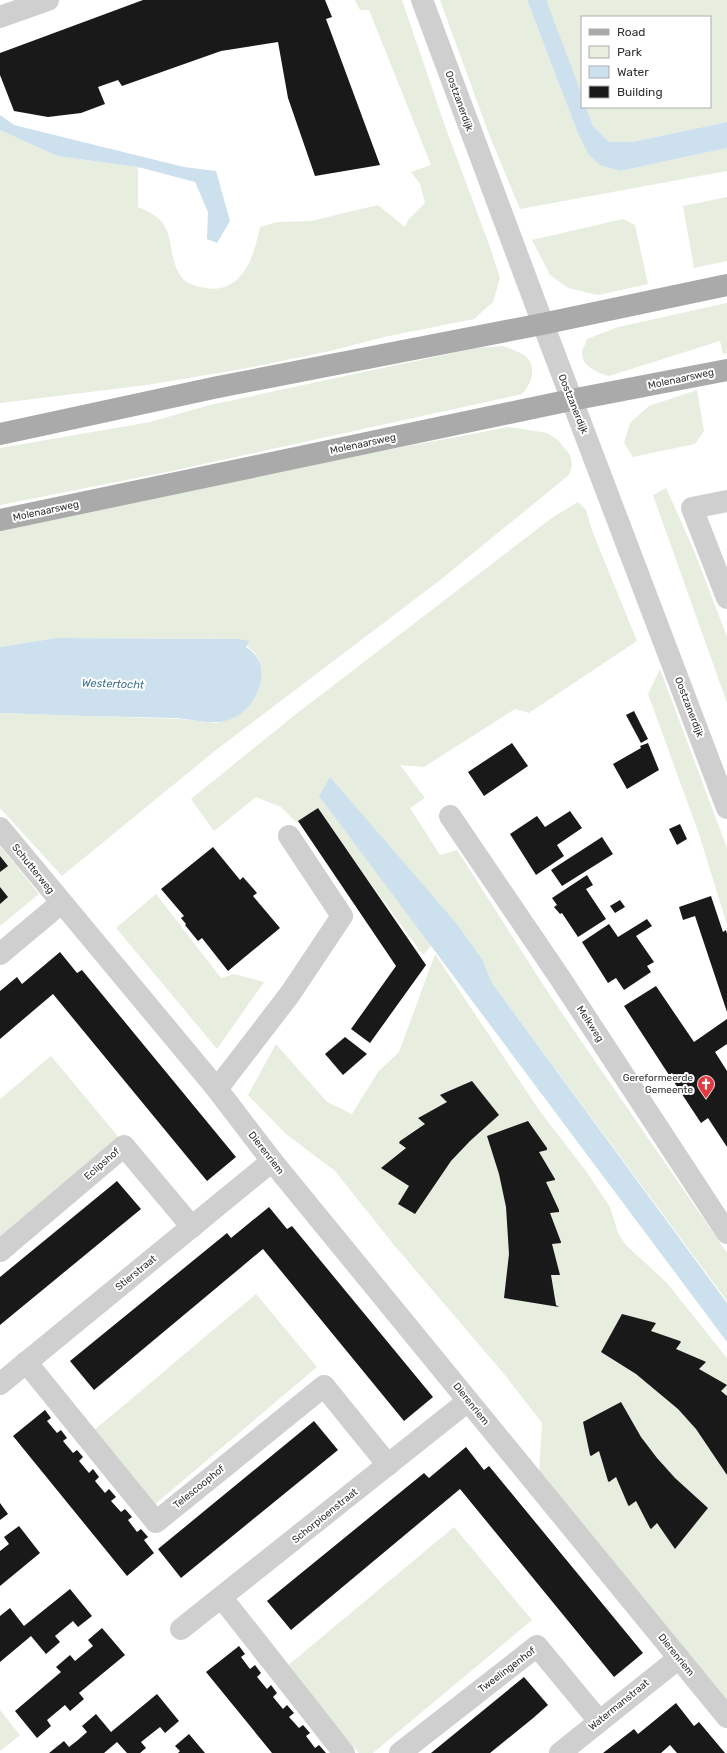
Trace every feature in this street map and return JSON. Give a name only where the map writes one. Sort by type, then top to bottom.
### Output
[{"type":"main road","points":[[3,432],[218,387],[542,324],[727,285]]},
{"type":"main road","name":"Molenaarsweg","points":[[0,520],[570,400],[727,370]]},
{"type":"street","points":[[0,17],[48,0]]},
{"type":"street","name":"Oostzanerdijk","points":[[422,0],[570,400],[600,470],[727,808]]},
{"type":"street","points":[[727,501],[692,508],[727,598]]},
{"type":"street","name":"Melkweg","points":[[450,816],[560,978],[727,1233]]},
{"type":"street","name":"Schutterweg","points":[[0,828],[61,903],[0,954]]},
{"type":"street","points":[[217,1089],[290,994],[342,916],[289,836]]},
{"type":"street","name":"Dierenriem","points":[[61,903],[217,1089],[272,1161],[727,1718]]},
{"type":"street","name":"Eclipshof","points":[[0,1251],[124,1146],[192,1227]]},
{"type":"street","name":"Stierstraat","points":[[0,1384],[272,1161]]},
{"type":"street","name":"Telescoophof","points":[[26,1362],[156,1522],[324,1386],[388,1465]]},
{"type":"street","name":"Schorpioenstraat","points":[[181,1629],[222,1598],[468,1401]]},
{"type":"street","points":[[222,1598],[344,1753]]},
{"type":"street","name":"Tweelingenhof","points":[[400,1753],[537,1646],[600,1721]]},
{"type":"street","name":"Watermanstraat","points":[[560,1753],[678,1658]]},
{"type":"green space","points":[[355,0],[402,0],[444,123],[500,278],[493,302],[474,319],[384,337],[330,351],[248,368],[147,385],[0,403],[0,130],[57,156],[138,167],[138,207],[152,214],[161,221],[169,238],[176,268],[184,280],[196,286],[219,288],[229,285],[238,279],[245,271],[250,261],[260,227],[277,222],[311,221],[378,205],[405,227],[408,220],[425,203],[420,184],[411,172],[431,165],[369,10],[360,10]]},
{"type":"green space","points":[[440,0],[527,0],[577,131],[620,171],[727,148],[727,171],[520,209],[490,137]]},
{"type":"green space","points":[[545,0],[727,0],[727,122],[632,142],[609,142],[593,126],[586,108],[711,108],[711,16],[581,16],[581,93]]},
{"type":"green space","points":[[727,197],[727,261],[694,268],[683,206]]},
{"type":"green space","points":[[623,219],[635,225],[648,284],[598,295],[568,288],[550,275],[532,240]]},
{"type":"green space","points":[[727,303],[727,353],[723,354],[720,341],[609,376],[591,368],[582,357],[582,352],[587,339],[618,327]]},
{"type":"green space","points":[[503,346],[524,355],[531,364],[531,380],[526,390],[522,394],[167,472],[0,505],[0,448],[150,422],[210,405],[476,348]]},
{"type":"green space","points":[[697,390],[704,431],[695,444],[633,457],[624,443],[630,423],[649,406]]},
{"type":"green space","points":[[509,427],[547,433],[558,440],[570,455],[572,465],[569,475],[439,581],[216,750],[62,876],[0,808],[0,713],[180,719],[218,723],[260,661],[255,653],[239,639],[56,638],[0,647],[0,528],[174,490]]},
{"type":"green space","points":[[666,488],[695,553],[727,637],[727,703],[653,495]]},
{"type":"green space","points":[[578,502],[586,510],[593,533],[637,641],[529,713],[515,709],[424,767],[400,765],[425,798],[410,808],[440,855],[457,850],[553,1000],[727,1253],[727,1301],[492,983],[482,959],[457,924],[344,796],[431,946],[423,955],[318,812],[297,823],[281,807],[256,797],[214,831],[191,799],[296,714],[553,517]]},
{"type":"green space","points":[[660,669],[727,848],[727,925],[699,834],[648,694]]},
{"type":"green space","points":[[0,846],[39,894],[0,926]]},
{"type":"green space","points":[[156,894],[221,978],[234,974],[264,982],[217,1049],[116,928]]},
{"type":"green space","points":[[435,954],[539,1110],[586,1171],[610,1207],[618,1233],[626,1245],[667,1283],[727,1358],[727,1704],[539,1475],[542,1423],[504,1374],[394,1245],[335,1171],[286,1134],[248,1095],[276,1044],[327,1102],[352,1114],[378,1072],[399,1052]]},
{"type":"green space","points":[[51,1056],[120,1139],[0,1239],[0,1099]]},
{"type":"green space","points":[[256,1294],[317,1367],[154,1505],[92,1432]]},
{"type":"green space","points":[[454,1527],[532,1620],[373,1753],[359,1753],[286,1667]]},
{"type":"green space","points":[[0,1710],[20,1735],[0,1751]]},
{"type":"water","points":[[527,0],[546,0],[581,92],[581,108],[586,108],[593,126],[609,142],[632,142],[727,122],[727,148],[620,171],[600,165],[589,155],[577,131]]},
{"type":"water","points":[[0,115],[14,125],[184,167],[216,171],[230,221],[217,243],[207,239],[208,212],[195,182],[138,167],[57,156],[0,130]]},
{"type":"water","name":"Westertocht","points":[[56,638],[239,639],[249,641],[246,647],[254,653],[260,664],[260,685],[255,698],[242,713],[231,719],[217,722],[203,722],[174,718],[0,713],[0,647]]},
{"type":"water","points":[[330,777],[457,924],[482,959],[492,983],[727,1303],[727,1342],[319,796]]},
{"type":"building","points":[[143,0],[325,0],[332,17],[326,19],[380,165],[315,176],[288,98],[278,42],[221,51],[122,86],[118,80],[98,87],[105,104],[81,113],[48,117],[14,111],[0,75],[0,53]]},
{"type":"building","points":[[634,711],[648,739],[641,743],[626,715]]},
{"type":"building","points":[[512,743],[528,766],[484,796],[468,772]]},
{"type":"building","points":[[648,743],[659,770],[627,789],[613,764],[641,748],[640,746]]},
{"type":"building","points":[[318,808],[426,965],[370,1043],[351,1029],[396,966],[298,821]]},
{"type":"building","points":[[570,811],[582,828],[557,845],[564,856],[536,875],[510,834],[537,816],[545,827]]},
{"type":"building","points":[[680,824],[687,839],[677,845],[669,829]]},
{"type":"building","points":[[602,837],[613,854],[562,886],[551,870]]},
{"type":"building","points":[[213,847],[240,880],[243,877],[257,893],[253,896],[280,928],[228,971],[202,938],[198,941],[181,918],[184,916],[161,889]]},
{"type":"building","points":[[0,856],[8,866],[0,872]]},
{"type":"building","points":[[587,875],[593,885],[586,889],[606,919],[578,937],[562,913],[560,914],[554,907],[557,905],[552,898]]},
{"type":"building","points":[[0,887],[8,897],[0,904]]},
{"type":"building","points":[[711,896],[723,932],[726,930],[727,934],[727,1012],[695,916],[683,920],[679,907]]},
{"type":"building","points":[[620,900],[625,907],[615,913],[610,906]]},
{"type":"building","points":[[647,919],[652,926],[636,936],[654,962],[647,966],[651,972],[624,990],[616,978],[608,983],[582,942],[609,924],[618,937]]},
{"type":"building","points":[[60,952],[77,973],[82,970],[236,1157],[207,1181],[53,994],[0,1039],[0,991],[17,977],[22,984]]},
{"type":"building","points":[[656,986],[694,1042],[727,1019],[727,1044],[715,1052],[727,1071],[727,1147],[708,1118],[701,1123],[672,1079],[675,1077],[672,1073],[669,1075],[624,1006]]},
{"type":"building","points":[[345,1037],[367,1054],[343,1075],[325,1054]]},
{"type":"building","points":[[472,1081],[499,1115],[470,1141],[451,1161],[415,1214],[398,1204],[409,1186],[381,1168],[406,1148],[399,1143],[400,1141],[425,1124],[418,1118],[447,1102],[440,1095]]},
{"type":"building","points":[[528,1121],[547,1148],[547,1150],[539,1152],[555,1179],[546,1182],[559,1210],[559,1212],[550,1213],[561,1242],[552,1244],[560,1275],[551,1275],[556,1305],[559,1307],[504,1298],[509,1254],[506,1207],[499,1174],[487,1136]]},
{"type":"building","points":[[117,1181],[141,1209],[0,1325],[0,1277]]},
{"type":"building","points":[[269,1207],[287,1229],[292,1226],[433,1397],[404,1421],[263,1249],[94,1390],[70,1361],[227,1233],[231,1238]]},
{"type":"building","points":[[622,1314],[656,1323],[651,1331],[680,1341],[681,1342],[676,1349],[706,1362],[699,1369],[727,1385],[721,1391],[727,1396],[727,1475],[696,1429],[678,1409],[636,1374],[601,1352]]},
{"type":"building","points":[[621,1402],[641,1437],[657,1458],[675,1478],[708,1508],[675,1549],[657,1523],[651,1529],[650,1528],[636,1501],[629,1506],[628,1505],[616,1477],[609,1482],[608,1481],[599,1451],[591,1456],[590,1455],[583,1422]]},
{"type":"building","points":[[45,1410],[51,1418],[47,1421],[57,1433],[61,1430],[67,1438],[63,1441],[73,1453],[77,1450],[83,1457],[79,1461],[89,1473],[93,1469],[99,1477],[95,1481],[105,1493],[109,1489],[116,1497],[111,1501],[121,1512],[125,1509],[132,1517],[128,1520],[137,1532],[141,1529],[148,1537],[144,1540],[154,1553],[127,1576],[13,1436]]},
{"type":"building","points":[[314,1421],[338,1450],[181,1578],[158,1549]]},
{"type":"building","points":[[466,1447],[484,1470],[489,1466],[643,1653],[614,1677],[460,1489],[291,1630],[267,1601],[424,1473],[429,1478]]},
{"type":"building","points":[[0,1503],[8,1514],[0,1520]]},
{"type":"building","points":[[19,1526],[40,1553],[0,1586],[0,1551],[9,1544],[4,1537]]},
{"type":"building","points":[[70,1589],[92,1616],[78,1627],[73,1621],[55,1636],[60,1642],[46,1654],[31,1636],[0,1662],[0,1616],[10,1608],[24,1626]]},
{"type":"building","points":[[102,1628],[125,1655],[79,1693],[84,1699],[70,1711],[65,1705],[47,1720],[51,1726],[37,1738],[15,1711],[61,1672],[56,1667],[70,1655],[75,1661],[93,1646],[88,1640]]},
{"type":"building","points":[[239,1646],[245,1654],[241,1657],[250,1669],[255,1665],[261,1673],[257,1677],[267,1689],[271,1685],[277,1693],[273,1697],[283,1709],[287,1705],[294,1713],[289,1717],[299,1728],[303,1725],[310,1733],[306,1736],[315,1748],[319,1745],[326,1753],[272,1753],[206,1672]]},
{"type":"building","points":[[524,1677],[548,1705],[532,1719],[490,1753],[431,1753]]},
{"type":"building","points":[[157,1694],[179,1721],[165,1733],[160,1727],[141,1742],[146,1748],[140,1753],[127,1753],[117,1742],[104,1753],[49,1753],[64,1741],[69,1747],[78,1740],[87,1732],[82,1726],[96,1714],[111,1732]]},
{"type":"building","points":[[676,1703],[694,1726],[699,1722],[725,1753],[677,1753],[670,1745],[661,1753],[603,1753],[634,1729],[638,1734]]},
{"type":"building","points":[[189,1734],[205,1753],[178,1753],[180,1751],[175,1746]]},
{"type":"place","name":"Gereformeerde Gemeente","points":[[706,1099]]}]
